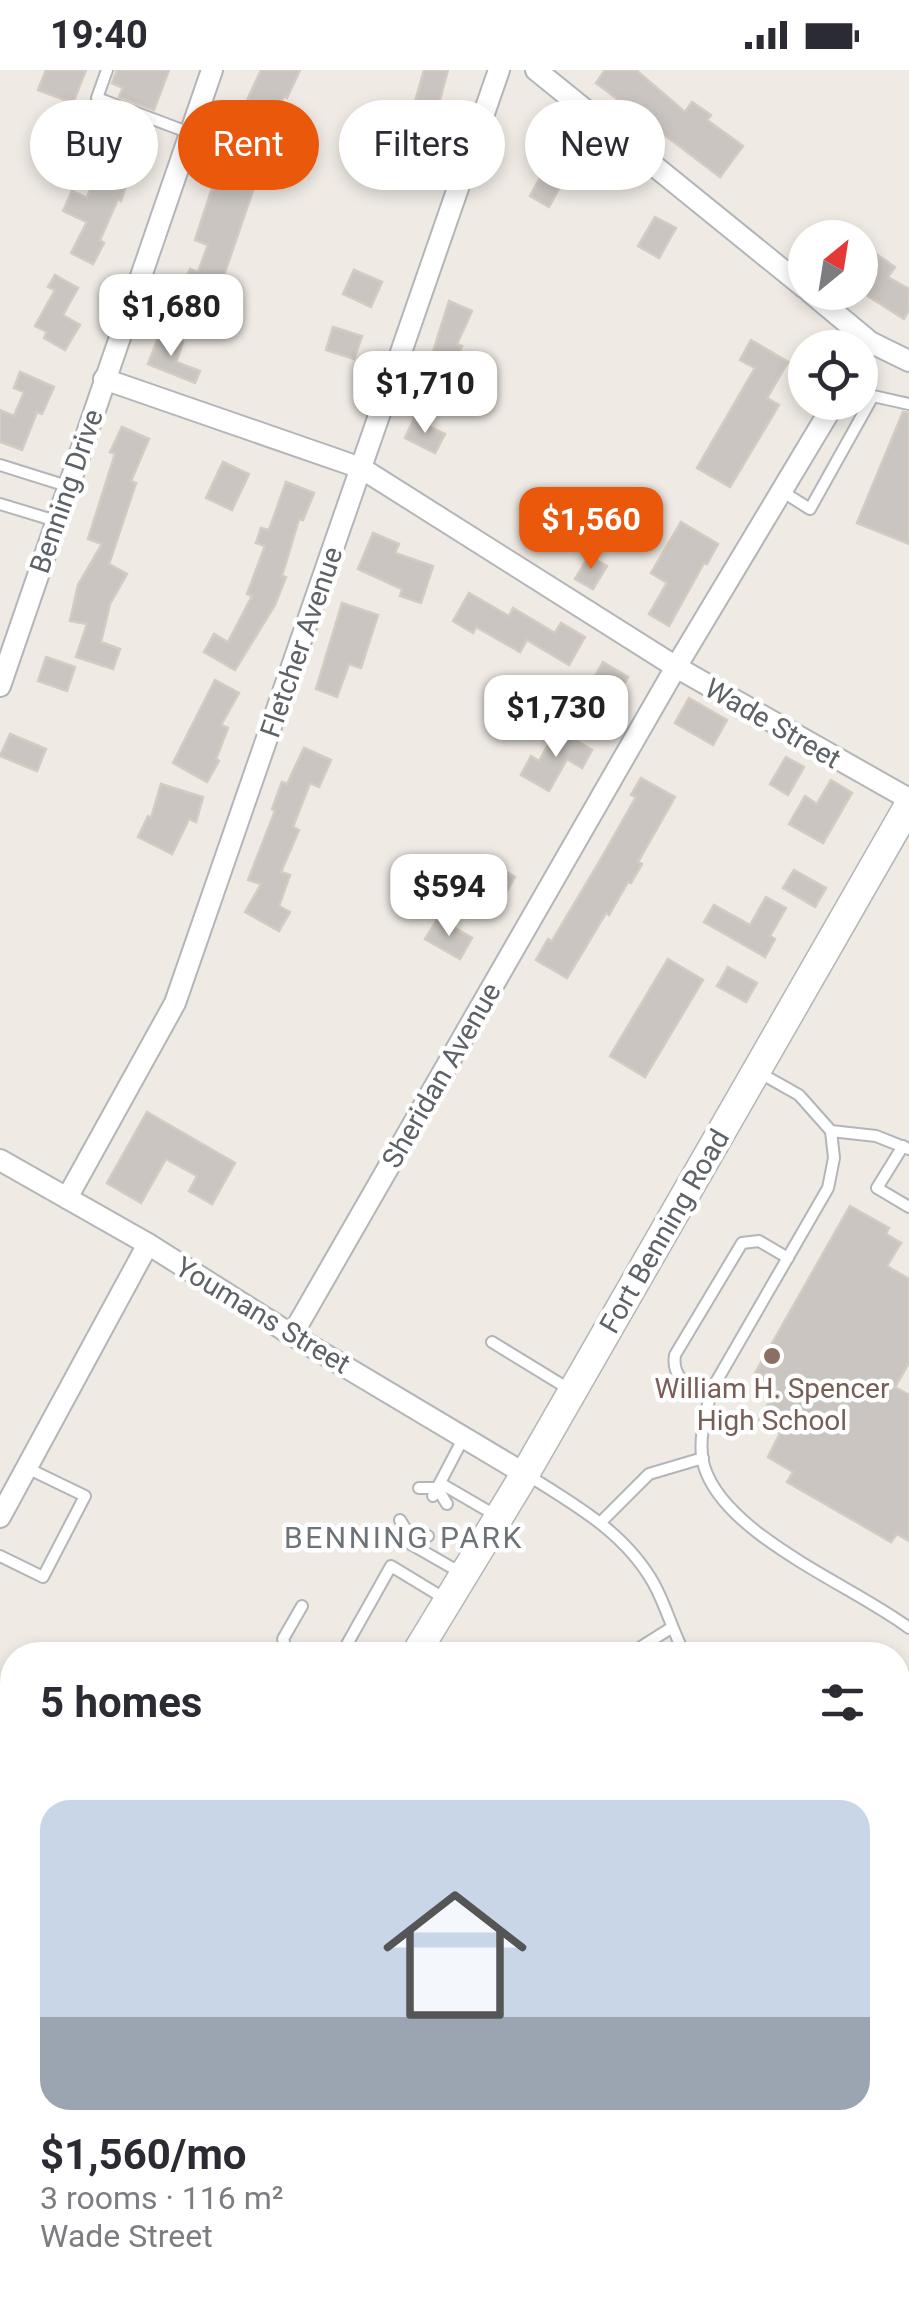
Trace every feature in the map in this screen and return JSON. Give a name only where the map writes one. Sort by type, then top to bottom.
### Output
[{"type":"street","name":"Benning Drive","points":[[200,100],[210,70]]},
{"type":"street","name":"Fletcher Avenue","points":[[67,1198],[175,1004],[499,70]]},
{"type":"street","points":[[536,70],[788,274]]},
{"type":"street","name":"Benning Drive","points":[[0,686],[178,167]]},
{"type":"street","points":[[827,310],[846,330]]},
{"type":"street","points":[[878,353],[909,361]]},
{"type":"street","name":"Wade Street","points":[[104,378],[360,468],[676,667],[909,802]]},
{"type":"street","name":"Sheridan Avenue","points":[[292,1335],[676,667],[825,420]]},
{"type":"street","name":"Fort Benning Road","points":[[423,1642],[525,1474],[909,802]]},
{"type":"street","name":"Youmans Street","points":[[0,1160],[148,1244],[525,1474]]},
{"type":"street","points":[[0,1517],[148,1244]]},
{"type":"lane","points":[[107,70],[97,98],[178,128]]},
{"type":"lane","points":[[878,397],[909,404]]},
{"type":"lane","points":[[783,492],[810,509],[860,420]]},
{"type":"lane","points":[[0,464],[68,486]]},
{"type":"lane","points":[[0,504],[56,522]]},
{"type":"lane","points":[[756,1070],[798,1095],[830,1131],[834,1158],[828,1188],[710,1398],[704,1418],[703,1464],[719,1494],[755,1533],[909,1628]]},
{"type":"lane","points":[[830,1131],[876,1136],[906,1147],[877,1188],[909,1207]]},
{"type":"lane","points":[[710,1398],[678,1378],[673,1368],[675,1355],[742,1243],[760,1241],[788,1258]]},
{"type":"lane","points":[[492,1342],[572,1392]]},
{"type":"lane","points":[[437,1489],[464,1436]]},
{"type":"lane","points":[[601,1522],[649,1474],[703,1458]]},
{"type":"lane","points":[[0,1556],[43,1577],[84,1496],[27,1468]]},
{"type":"lane","points":[[525,1474],[601,1522],[634,1552],[656,1587],[678,1642]]},
{"type":"lane","points":[[419,1488],[437,1489],[498,1518]]},
{"type":"lane","points":[[437,1489],[447,1504]]},
{"type":"lane","points":[[400,1520],[412,1532],[428,1536]]},
{"type":"lane","points":[[412,1532],[406,1542],[464,1574]]},
{"type":"lane","points":[[348,1642],[392,1566],[448,1600]]},
{"type":"lane","points":[[284,1642],[302,1606]]},
{"type":"lane","points":[[648,1642],[671,1628]]},
{"type":"building","points":[[46,70],[86,70],[74,100],[38,90]]},
{"type":"building","points":[[117,70],[169,70],[158,100],[119,97],[123,88],[112,83]]},
{"type":"building","points":[[261,70],[300,70],[287,98],[247,100]]},
{"type":"building","points":[[424,70],[448,70],[440,100],[415,100]]},
{"type":"building","points":[[605,70],[636,70],[685,112],[692,102],[711,115],[707,120],[743,146],[720,177],[665,135],[665,100],[618,100],[596,83]]},
{"type":"building","points":[[90,190],[124,190],[93,264],[71,253],[87,222],[63,211],[72,191],[87,198]]},
{"type":"building","points":[[211,190],[253,190],[214,304],[181,291],[190,269],[198,272],[208,245],[195,240]]},
{"type":"building","points":[[533,190],[558,190],[549,207],[530,196]]},
{"type":"building","points":[[655,217],[676,228],[659,258],[638,246]]},
{"type":"building","points":[[878,255],[895,267],[888,277],[909,289],[909,310],[904,319],[878,302]]},
{"type":"building","points":[[354,270],[382,282],[371,307],[343,294]]},
{"type":"building","points":[[55,275],[78,288],[63,315],[80,325],[65,350],[44,338],[47,332],[35,326],[55,290],[48,287]]},
{"type":"building","points":[[449,301],[472,311],[457,344],[462,346],[455,364],[432,355]]},
{"type":"building","points":[[333,327],[362,336],[354,359],[326,350]]},
{"type":"building","points":[[160,333],[183,342],[176,362],[200,371],[195,383],[148,364]]},
{"type":"building","points":[[751,340],[788,362],[767,398],[779,405],[730,487],[697,468],[755,368],[740,360]]},
{"type":"building","points":[[20,372],[54,387],[42,414],[37,412],[22,450],[0,442],[0,410],[14,416],[24,392],[14,388]]},
{"type":"building","points":[[903,412],[909,413],[909,544],[857,523]]},
{"type":"building","points":[[414,419],[445,434],[435,453],[405,438]]},
{"type":"building","points":[[122,427],[149,439],[131,481],[136,483],[109,564],[127,574],[110,604],[101,642],[120,649],[113,669],[76,657],[87,624],[70,621],[78,585],[102,544],[88,539],[115,454],[110,452]]},
{"type":"building","points":[[223,462],[249,474],[232,510],[206,498]]},
{"type":"building","points":[[286,482],[314,493],[303,520],[299,519],[282,576],[286,577],[275,605],[235,670],[204,652],[214,634],[228,642],[252,596],[247,594],[265,546],[256,543],[261,528],[269,530]]},
{"type":"building","points":[[681,522],[718,544],[669,626],[649,614],[667,583],[651,573]]},
{"type":"building","points":[[373,533],[399,544],[395,553],[433,566],[421,603],[400,596],[402,589],[358,569]]},
{"type":"building","points":[[589,556],[607,566],[593,589],[575,579]]},
{"type":"building","points":[[469,593],[509,616],[513,608],[555,633],[561,623],[585,637],[569,665],[527,640],[520,652],[476,627],[473,633],[453,621]]},
{"type":"building","points":[[342,603],[378,615],[361,668],[349,664],[337,697],[316,689]]},
{"type":"building","points":[[46,657],[75,667],[67,691],[38,681]]},
{"type":"building","points":[[603,662],[628,677],[619,693],[594,678]]},
{"type":"building","points":[[215,680],[239,693],[221,725],[228,728],[216,759],[219,761],[207,782],[173,763]]},
{"type":"building","points":[[689,698],[727,720],[713,745],[675,723]]},
{"type":"building","points":[[557,729],[592,750],[582,768],[567,759],[549,791],[521,775],[531,756],[539,761]]},
{"type":"building","points":[[10,734],[46,749],[37,771],[0,756]]},
{"type":"building","points":[[304,748],[331,760],[319,787],[310,783],[293,827],[299,830],[281,872],[290,875],[279,906],[290,912],[279,931],[245,912],[261,884],[248,880],[282,782],[287,784]]},
{"type":"building","points":[[786,757],[804,767],[788,795],[770,784]]},
{"type":"building","points":[[641,778],[675,797],[638,862],[642,864],[631,883],[628,882],[609,915],[606,913],[567,978],[536,960],[548,939],[552,941],[598,864],[636,797],[631,795]]},
{"type":"building","points":[[831,780],[852,793],[823,843],[789,824],[805,796],[817,804]]},
{"type":"building","points":[[161,784],[203,797],[196,822],[189,819],[172,854],[138,837],[148,816],[151,818]]},
{"type":"building","points":[[488,862],[515,877],[503,898],[476,882]]},
{"type":"building","points":[[794,870],[826,888],[815,907],[783,888]]},
{"type":"building","points":[[766,897],[786,908],[770,936],[775,939],[765,957],[704,922],[714,905],[750,925]]},
{"type":"building","points":[[438,918],[472,938],[460,959],[425,939]]},
{"type":"building","points":[[668,959],[703,980],[645,1077],[610,1056]]},
{"type":"building","points":[[728,967],[757,983],[746,1002],[717,986]]},
{"type":"building","points":[[147,1112],[235,1163],[212,1204],[189,1191],[197,1176],[166,1159],[141,1203],[107,1183]]},
{"type":"building","points":[[850,1206],[889,1228],[886,1234],[901,1243],[887,1266],[909,1279],[909,1363],[895,1387],[909,1395],[909,1541],[897,1534],[891,1542],[787,1482],[793,1472],[768,1457],[780,1433],[759,1420],[777,1388],[754,1375]]},
{"type":"place","name":"William H. Spencer High School","points":[[772,1356]]},
{"type":"district","name":"BENNING PARK","points":[[404,1538]]}]
